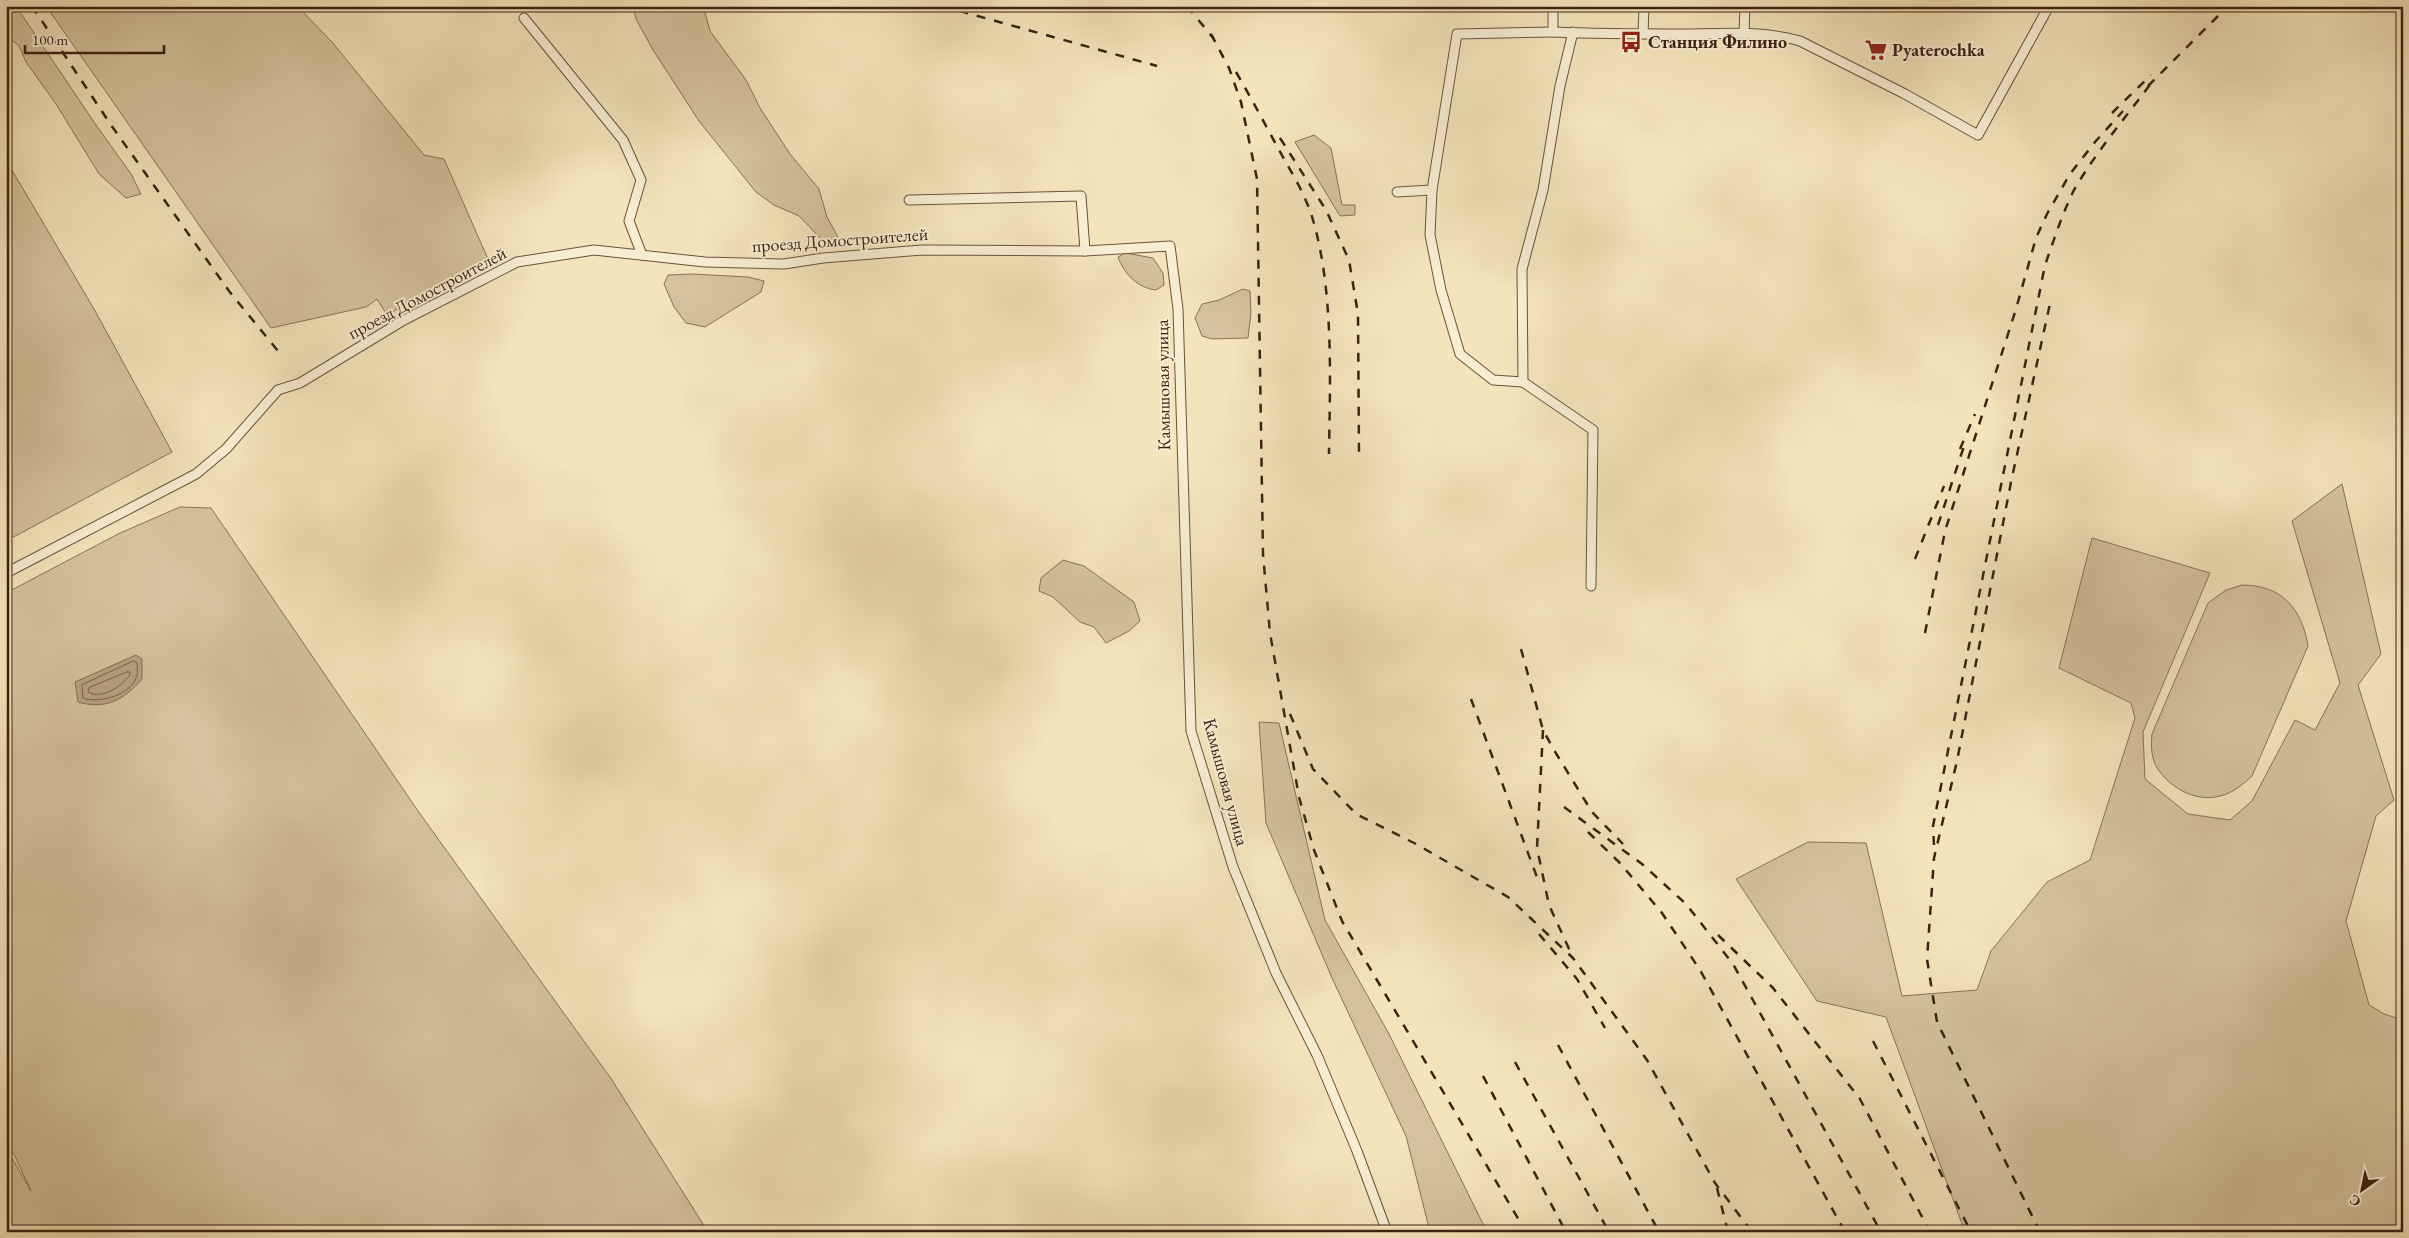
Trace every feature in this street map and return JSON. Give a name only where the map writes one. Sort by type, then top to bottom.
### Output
[{"type":"street","points":[[1553,6],[1553,32]]},
{"type":"street","points":[[1643,34],[1644,6]]},
{"type":"street","points":[[1744,33],[1745,6]]},
{"type":"street","points":[[1590,586],[1593,430],[1523,382],[1493,380],[1460,354],[1441,290],[1430,235],[1432,190],[1457,34],[1553,32],[1643,34],[1744,33],[1789,38],[1810,44],[1978,135],[2049,6]]},
{"type":"street","points":[[524,18],[623,140],[641,180],[629,222],[642,255]]},
{"type":"street","points":[[1523,382],[1522,269],[1543,190],[1560,86],[1573,32]]},
{"type":"street","points":[[1397,192],[1432,190]]},
{"type":"street","points":[[909,200],[1081,196],[1085,251]]},
{"type":"street","name":"проезд Домостроителей","points":[[6,573],[196,474],[226,449],[278,390],[300,383],[404,320],[517,262],[594,250],[705,262],[784,264],[823,258],[922,250],[1085,251],[1170,246]]},
{"type":"street","name":"Камышовая улица","points":[[1170,246],[1178,309],[1191,731],[1233,867],[1276,973],[1328,1081],[1357,1151],[1387,1232]]},
{"type":"shaded area","points":[[6,6],[15,6],[24,18],[131,174],[141,194],[126,198],[99,174],[56,104],[26,62],[19,46],[6,35]]},
{"type":"shaded area","points":[[46,6],[297,6],[332,42],[424,155],[444,159],[488,259],[387,315],[377,299],[366,307],[271,328]]},
{"type":"shaded area","points":[[633,6],[703,6],[710,31],[746,80],[760,108],[790,154],[819,189],[827,217],[839,239],[821,239],[799,216],[774,205],[756,192],[699,121],[653,50],[636,19]]},
{"type":"shaded area","points":[[1314,135],[1331,148],[1342,205],[1355,205],[1355,215],[1340,216],[1295,142]]},
{"type":"shaded area","points":[[6,160],[94,309],[172,452],[6,541]]},
{"type":"shaded area","points":[[1125,253],[1153,258],[1163,273],[1164,285],[1156,290],[1149,289],[1132,279],[1118,257]]},
{"type":"shaded area","points":[[692,274],[748,277],[764,281],[761,292],[705,327],[686,323],[674,307],[664,284],[668,275]]},
{"type":"shaded area","points":[[1243,289],[1250,291],[1251,313],[1248,338],[1212,339],[1202,336],[1195,318],[1202,304],[1219,300]]},
{"type":"shaded area","points":[[2342,484],[2381,654],[2358,685],[2394,800],[2376,816],[2346,921],[2369,1005],[2384,1014],[2403,1020],[2403,1232],[1965,1232],[1886,1017],[1817,1001],[1736,879],[1808,842],[1866,843],[1902,996],[1977,990],[1991,951],[2047,882],[2090,860],[2135,718],[2131,703],[2059,668],[2092,538],[2210,573],[2143,732],[2145,779],[2188,814],[2230,820],[2252,801],[2295,720],[2315,730],[2340,683],[2292,521]]},
{"type":"shaded area","points":[[180,507],[211,508],[418,811],[612,1080],[708,1232],[52,1232],[50,1228],[50,1232],[6,1232],[6,1148],[31,1191],[6,1137],[6,593],[120,533]]},
{"type":"shaded area","points":[[1063,560],[1084,566],[1134,602],[1140,621],[1129,631],[1106,643],[1094,627],[1080,622],[1053,597],[1039,591],[1041,578]]},
{"type":"shaded area","points":[[2242,585],[2268,589],[2288,602],[2301,621],[2308,646],[2252,776],[2229,793],[2220,796],[2210,798],[2191,795],[2174,786],[2160,772],[2153,756],[2152,734],[2208,603],[2226,590]]},
{"type":"shaded area","points":[[1259,722],[1279,723],[1325,920],[1389,1034],[1487,1232],[1430,1232],[1406,1136],[1332,978],[1266,823]]},
{"type":"water","points":[[136,655],[142,659],[142,679],[128,693],[105,704],[97,705],[78,702],[75,682]]},
{"type":"railway","points":[[32,6],[111,125],[229,291],[278,351]]},
{"type":"railway","points":[[942,6],[1157,66]]},
{"type":"railway","points":[[1187,6],[1214,39]]},
{"type":"railway","points":[[2148,86],[2228,6]]},
{"type":"railway","points":[[1211,34],[1229,68],[1241,102],[1257,179],[1263,554],[1270,633],[1299,797],[1314,850],[1342,921],[1526,1232]]},
{"type":"railway","points":[[1236,72],[1304,196],[1313,220],[1320,248],[1328,306],[1329,454]]},
{"type":"railway","points":[[2112,113],[2151,75]]},
{"type":"railway","points":[[1934,845],[1933,826],[2045,265],[2074,190],[2101,148],[2152,82]]},
{"type":"railway","points":[[1925,633],[1945,531],[2016,309],[2036,238],[2047,214],[2070,174],[2123,111]]},
{"type":"railway","points":[[1280,138],[1326,210],[1349,260],[1358,314],[1359,453]]},
{"type":"railway","points":[[2040,1232],[1937,1022],[1927,959],[1934,858],[1957,761],[2011,482],[2051,299]]},
{"type":"railway","points":[[1960,449],[1975,414]]},
{"type":"railway","points":[[1938,525],[1965,443]]},
{"type":"railway","points":[[1915,559],[1944,486]]},
{"type":"railway","points":[[1521,649],[1543,730],[1592,812],[1623,844]]},
{"type":"railway","points":[[1471,699],[1538,880]]},
{"type":"railway","points":[[1290,714],[1313,769],[1356,814],[1416,844],[1508,897],[1573,958],[1647,1060],[1715,1183],[1752,1232]]},
{"type":"railway","points":[[1543,730],[1537,848],[1549,905],[1570,951]]},
{"type":"railway","points":[[1564,807],[1642,864],[1686,904],[1733,964],[1881,1232]]},
{"type":"railway","points":[[1588,832],[1620,863],[1662,913],[1700,970],[1845,1232]]},
{"type":"railway","points":[[1539,934],[1577,979],[1605,1028]]},
{"type":"railway","points":[[1718,935],[1773,988],[1860,1099],[1930,1232]]},
{"type":"railway","points":[[1873,1041],[1971,1232]]},
{"type":"railway","points":[[1558,1045],[1659,1232]]},
{"type":"railway","points":[[1515,1062],[1609,1232]]},
{"type":"railway","points":[[1483,1076],[1566,1232]]},
{"type":"railway","points":[[1717,1188],[1728,1232]]},
{"type":"place","name":"Станция Филино","points":[[1631,42]]},
{"type":"place","name":"Pyaterochka","points":[[1876,50]]}]
